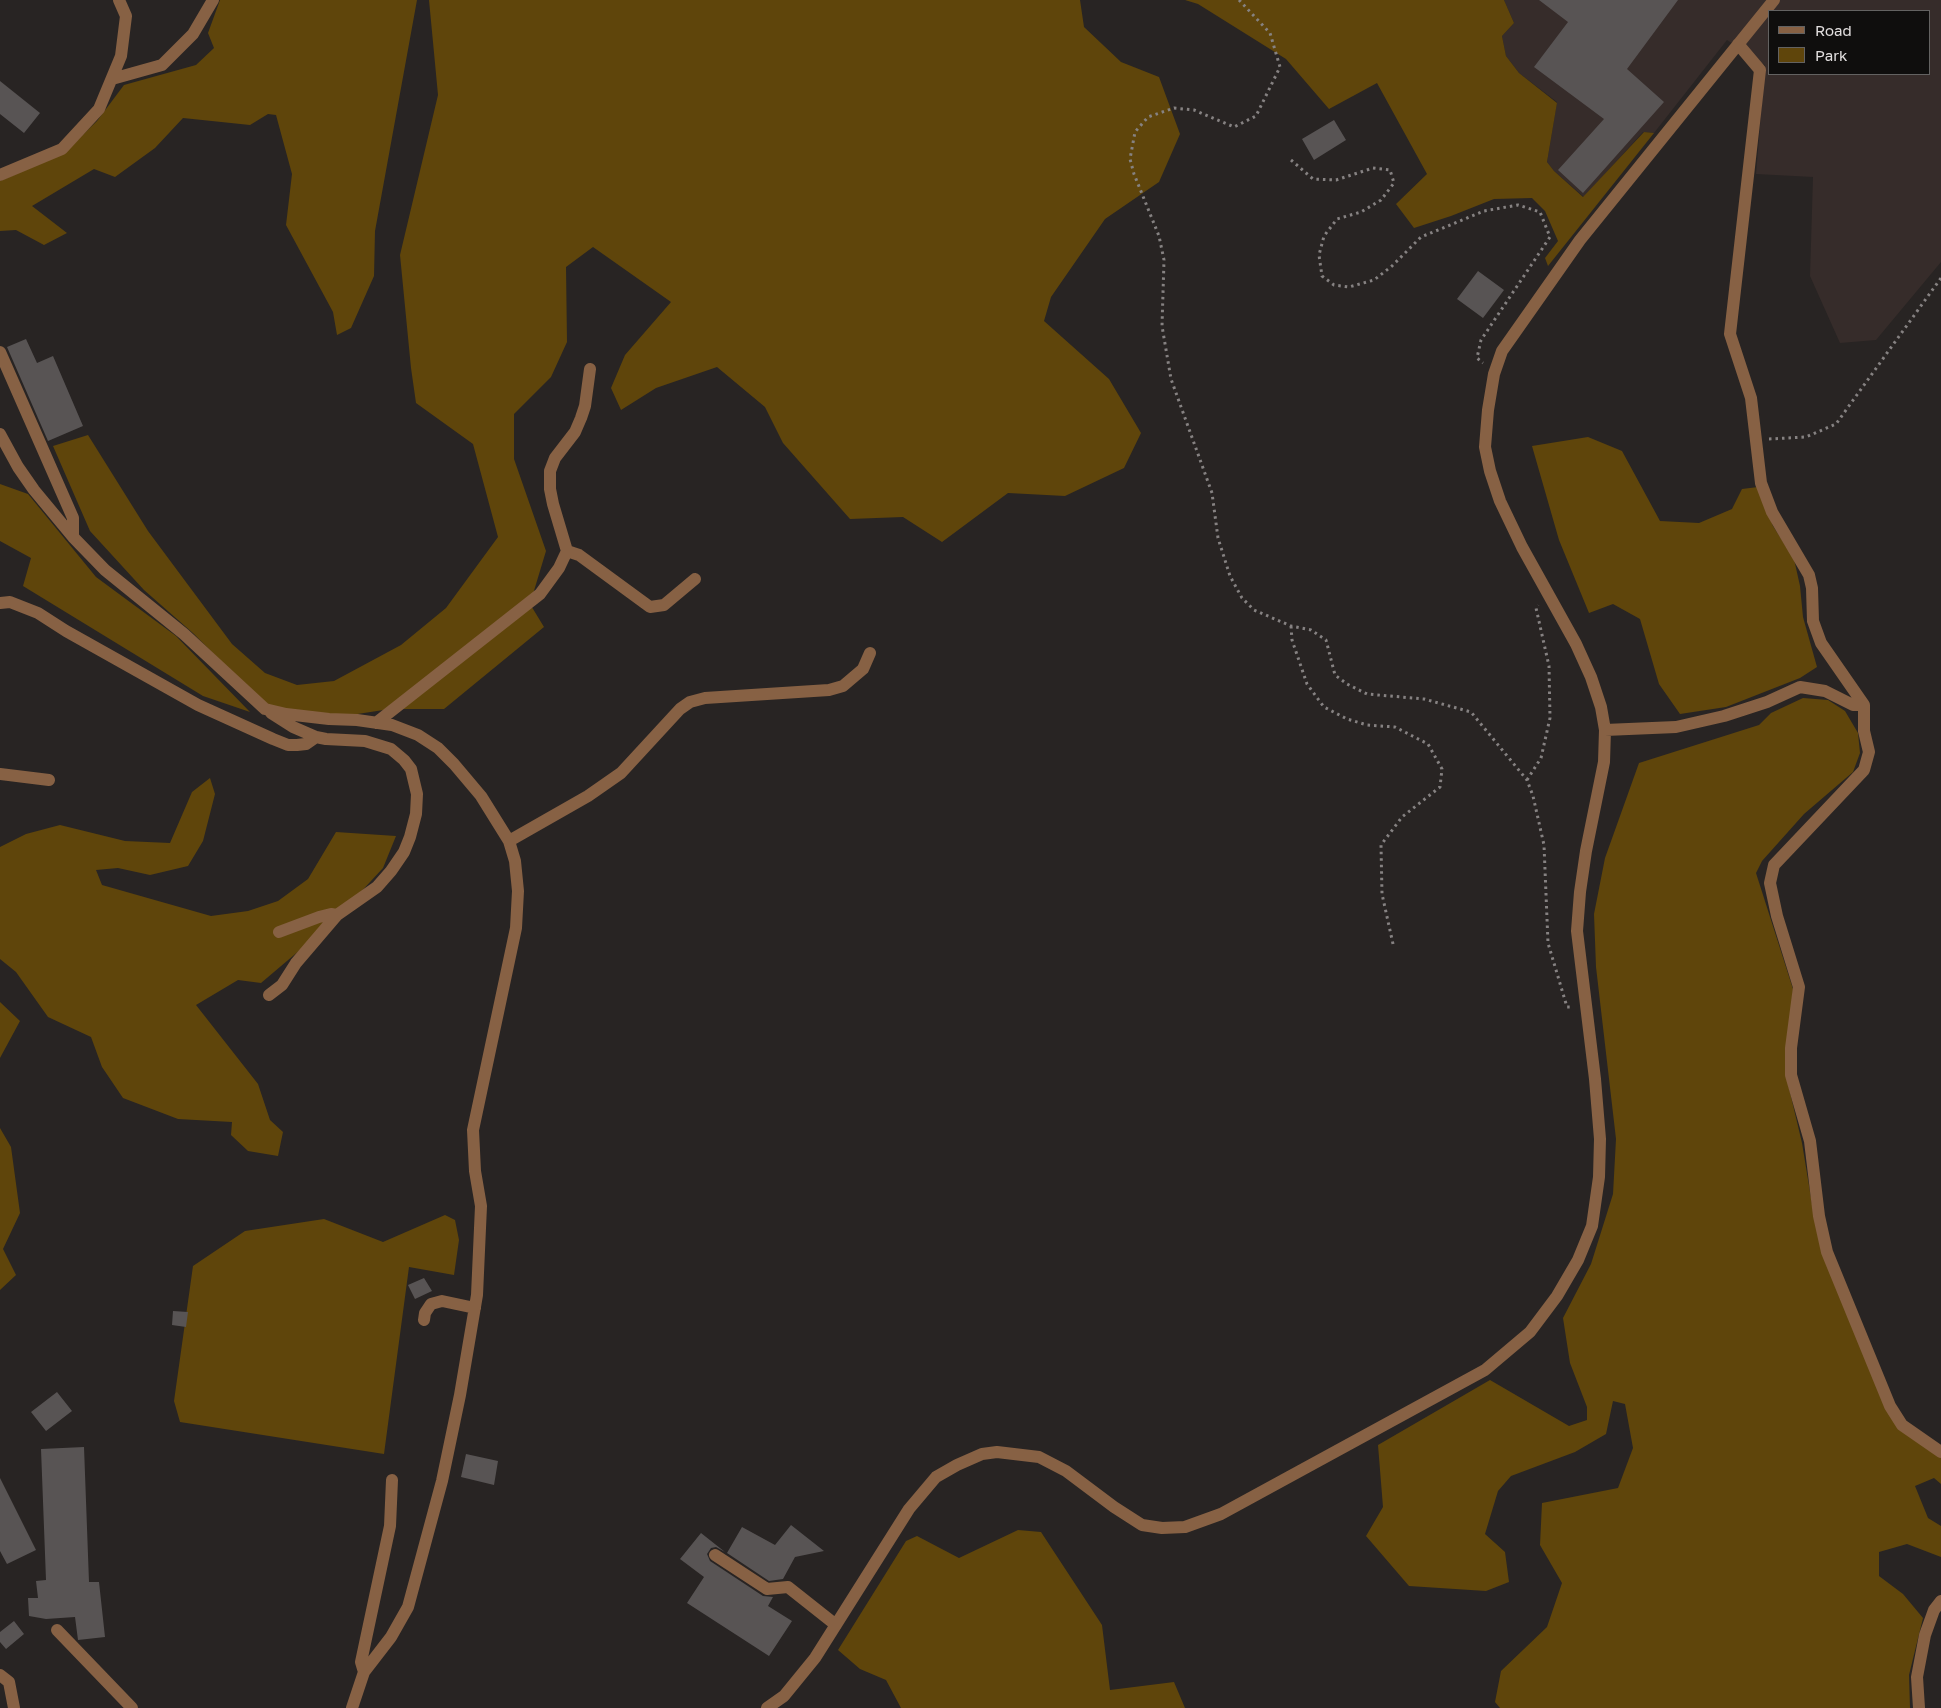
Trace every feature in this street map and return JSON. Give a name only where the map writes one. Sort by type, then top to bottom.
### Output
[{"type":"street","points":[[0,175],[62,149],[99,109],[121,56],[126,16],[119,0]]},
{"type":"street","points":[[112,79],[162,65],[194,34],[213,0]]},
{"type":"street","points":[[767,1708],[784,1696],[815,1658],[908,1509],[936,1477],[957,1465],[982,1454],[997,1452],[1039,1458],[1066,1471],[1114,1507],[1142,1525],[1162,1528],[1185,1527],[1221,1514],[1484,1370],[1530,1332],[1557,1296],[1578,1260],[1592,1226],[1599,1177],[1600,1139],[1595,1080],[1577,931],[1584,867],[1604,762],[1606,730],[1591,677],[1576,644],[1547,593],[1500,501],[1490,471],[1485,447],[1488,410],[1494,374],[1502,351],[1580,240],[1774,0]]},
{"type":"street","points":[[1738,44],[1760,70],[1730,334],[1751,398],[1761,483],[1772,512],[1809,575],[1812,588],[1813,620],[1821,643],[1864,705],[1864,731],[1869,752],[1864,770],[1774,865],[1770,883],[1777,916],[1799,987],[1791,1048],[1791,1076],[1810,1141],[1819,1216],[1827,1252],[1890,1406],[1902,1425],[1941,1452]]},
{"type":"street","points":[[0,352],[73,518],[74,537]]},
{"type":"street","points":[[376,723],[540,594],[559,568],[567,551],[553,504],[550,489],[550,472],[555,458],[575,432],[581,418],[585,406],[590,369]]},
{"type":"street","points":[[0,434],[18,467],[74,537],[105,570],[184,634],[265,709],[284,722],[316,737],[326,740],[365,741],[391,749],[404,760],[411,770],[417,794],[416,814],[404,852],[392,871],[377,887],[337,915],[296,963],[282,984],[269,995]]},
{"type":"street","points":[[567,551],[579,555],[650,607],[664,605],[695,579]]},
{"type":"street","points":[[0,603],[10,602],[38,613],[66,631],[198,705],[273,739],[288,745],[297,745],[306,744],[316,737]]},
{"type":"street","points":[[509,841],[588,796],[621,773],[680,709],[690,702],[705,698],[829,690],[843,686],[863,669],[870,653]]},
{"type":"street","points":[[1606,730],[1676,728],[1724,716],[1767,702],[1800,688],[1825,691],[1853,706],[1864,705]]},
{"type":"street","points":[[265,709],[295,715],[392,725],[418,735],[438,748],[481,796],[509,841],[515,861],[518,890],[516,928],[473,1130],[475,1172],[481,1206],[477,1295],[460,1395],[442,1481],[408,1607],[391,1637],[364,1672],[352,1708]]},
{"type":"street","points":[[0,774],[49,780]]},
{"type":"street","points":[[279,932],[319,917],[331,914],[337,915]]},
{"type":"street","points":[[424,1320],[431,1304],[442,1301],[475,1308]]},
{"type":"street","points":[[364,1672],[361,1662],[390,1526],[392,1480]]},
{"type":"street","points":[[715,1555],[767,1589],[788,1587],[836,1624]]},
{"type":"street","points":[[1919,1708],[1916,1677],[1925,1635],[1934,1610],[1941,1601]]},
{"type":"street","points":[[57,1630],[132,1708]]},
{"type":"street","points":[[0,1675],[9,1682],[14,1708]]},
{"type":"path","points":[[1239,0],[1270,33],[1280,67],[1256,116],[1234,127],[1194,110],[1174,108],[1148,117],[1135,132],[1130,159],[1134,174],[1159,236],[1164,260],[1162,326],[1171,379],[1212,493],[1218,538],[1230,576],[1242,598],[1254,610],[1291,626],[1311,630],[1326,640],[1335,675],[1368,694],[1424,700],[1471,712],[1527,780],[1533,796],[1544,845],[1548,943],[1567,1007],[1585,1007]]},
{"type":"path","points":[[1291,160],[1313,179],[1336,180],[1373,168],[1390,170],[1394,183],[1381,200],[1361,212],[1337,219],[1324,236],[1319,256],[1322,276],[1334,285],[1349,287],[1374,280],[1392,266],[1421,237],[1484,211],[1518,205],[1540,212],[1550,237],[1481,340],[1477,358],[1494,374]]},
{"type":"path","points":[[1757,439],[1806,437],[1836,424],[1941,278]]},
{"type":"path","points":[[1527,780],[1540,758],[1550,718],[1549,666],[1536,608],[1547,593]]},
{"type":"path","points":[[1291,626],[1292,640],[1307,684],[1324,707],[1347,719],[1367,725],[1395,728],[1428,744],[1442,769],[1440,787],[1402,817],[1381,845],[1382,894],[1393,944]]},
{"type":"shaded area","points":[[1504,0],[1941,0],[1941,262],[1876,340],[1840,343],[1810,276],[1813,177],[1756,174],[1765,65],[1727,40],[1654,133],[1643,132],[1584,197],[1554,171],[1547,162],[1557,102],[1519,73],[1506,56],[1502,36],[1514,23]]},
{"type":"green space","points":[[220,0],[417,0],[375,231],[374,276],[351,328],[337,335],[333,312],[286,225],[292,174],[276,115],[268,114],[250,125],[183,118],[155,148],[115,177],[94,169],[32,206],[67,233],[44,245],[16,230],[0,231],[0,181],[64,153],[97,121],[124,85],[196,65],[214,48],[208,33]]},
{"type":"green space","points":[[429,0],[1080,0],[1084,27],[1121,62],[1159,77],[1180,134],[1159,182],[1105,219],[1051,297],[1044,321],[1109,379],[1141,433],[1124,468],[1065,496],[1008,493],[942,542],[903,517],[850,519],[783,443],[765,407],[717,367],[656,388],[621,410],[611,388],[625,355],[671,302],[593,247],[566,267],[567,342],[551,377],[514,414],[514,459],[546,551],[530,604],[544,627],[444,709],[390,709],[338,717],[267,708],[194,634],[144,590],[90,531],[53,446],[88,435],[148,531],[232,644],[265,673],[297,685],[334,681],[401,645],[446,608],[498,537],[473,444],[416,403],[411,368],[400,255],[438,95]]},
{"type":"green space","points":[[1185,0],[1504,0],[1514,23],[1502,36],[1506,56],[1519,73],[1557,103],[1547,162],[1554,171],[1583,197],[1644,132],[1654,133],[1548,266],[1545,258],[1558,241],[1545,211],[1532,198],[1494,199],[1414,228],[1396,204],[1427,174],[1377,83],[1329,109],[1286,59],[1198,4]]},
{"type":"green space","points":[[1588,437],[1622,451],[1660,521],[1699,523],[1732,509],[1742,489],[1758,487],[1773,526],[1794,559],[1800,586],[1803,617],[1817,667],[1800,678],[1726,707],[1680,714],[1659,684],[1640,619],[1613,604],[1589,613],[1559,540],[1532,446]]},
{"type":"green space","points":[[0,484],[28,494],[96,577],[176,636],[250,712],[203,696],[23,586],[31,558],[0,541]]},
{"type":"green space","points":[[1803,698],[1828,700],[1845,711],[1858,733],[1860,753],[1853,772],[1804,814],[1762,861],[1756,873],[1793,989],[1788,1084],[1802,1143],[1814,1216],[1883,1398],[1941,1458],[1941,1484],[1934,1478],[1915,1486],[1928,1518],[1941,1526],[1941,1557],[1907,1544],[1879,1552],[1879,1576],[1903,1594],[1923,1618],[1909,1675],[1910,1708],[1500,1708],[1495,1702],[1501,1671],[1547,1627],[1562,1583],[1540,1545],[1542,1503],[1618,1488],[1633,1448],[1625,1404],[1613,1401],[1606,1434],[1575,1452],[1511,1476],[1498,1491],[1485,1534],[1505,1552],[1509,1582],[1486,1591],[1409,1586],[1366,1536],[1383,1507],[1378,1445],[1490,1380],[1569,1426],[1587,1420],[1587,1407],[1570,1363],[1563,1318],[1591,1264],[1613,1194],[1616,1139],[1596,967],[1594,914],[1605,858],[1639,763],[1759,725],[1771,713]]},
{"type":"green space","points":[[210,778],[215,794],[203,841],[188,866],[150,875],[118,868],[96,870],[102,885],[211,916],[248,911],[278,901],[308,879],[336,832],[396,836],[383,868],[333,922],[261,983],[238,980],[196,1005],[258,1084],[270,1120],[283,1132],[278,1156],[248,1151],[231,1135],[232,1122],[178,1119],[123,1098],[102,1067],[91,1037],[48,1017],[16,972],[0,959],[0,847],[26,834],[60,825],[125,841],[170,843],[192,792]]},
{"type":"green space","points":[[0,1002],[20,1021],[0,1058]]},
{"type":"green space","points":[[0,1128],[11,1147],[20,1213],[3,1249],[16,1275],[0,1290]]},
{"type":"green space","points":[[445,1215],[455,1220],[459,1240],[454,1275],[409,1267],[384,1454],[180,1422],[174,1401],[193,1266],[245,1231],[324,1219],[383,1242]]},
{"type":"green space","points":[[1018,1530],[1041,1532],[1102,1625],[1110,1690],[1174,1682],[1185,1708],[901,1708],[886,1680],[860,1669],[838,1650],[906,1541],[917,1536],[959,1558]]},
{"type":"building","points":[[1539,0],[1678,0],[1627,69],[1664,102],[1583,193],[1558,170],[1604,119],[1534,67],[1568,22]]},
{"type":"building","points":[[0,81],[40,113],[24,133],[0,114]]},
{"type":"building","points":[[1334,120],[1346,140],[1314,160],[1302,139]]},
{"type":"building","points":[[1478,271],[1504,290],[1483,318],[1457,299]]},
{"type":"building","points":[[26,339],[37,363],[53,356],[83,426],[48,441],[7,347]]},
{"type":"building","points":[[424,1278],[432,1291],[415,1299],[408,1285]]},
{"type":"building","points":[[173,1311],[188,1312],[186,1327],[172,1325]]},
{"type":"building","points":[[57,1392],[72,1411],[46,1431],[31,1412]]},
{"type":"building","points":[[84,1447],[89,1582],[99,1582],[105,1637],[78,1640],[75,1617],[46,1619],[29,1616],[28,1598],[38,1598],[36,1581],[46,1580],[41,1449]]},
{"type":"building","points":[[466,1454],[498,1461],[494,1485],[461,1477]]},
{"type":"building","points":[[0,1478],[36,1550],[7,1564],[0,1551]]},
{"type":"building","points":[[791,1525],[824,1551],[795,1557],[783,1579],[769,1581],[727,1553],[742,1527],[775,1545]]},
{"type":"building","points":[[701,1533],[725,1552],[716,1547],[711,1548],[707,1554],[710,1561],[763,1596],[773,1597],[768,1606],[792,1621],[769,1656],[687,1603],[704,1577],[680,1559]]},
{"type":"building","points":[[14,1621],[24,1634],[6,1649],[0,1642],[0,1632]]}]
